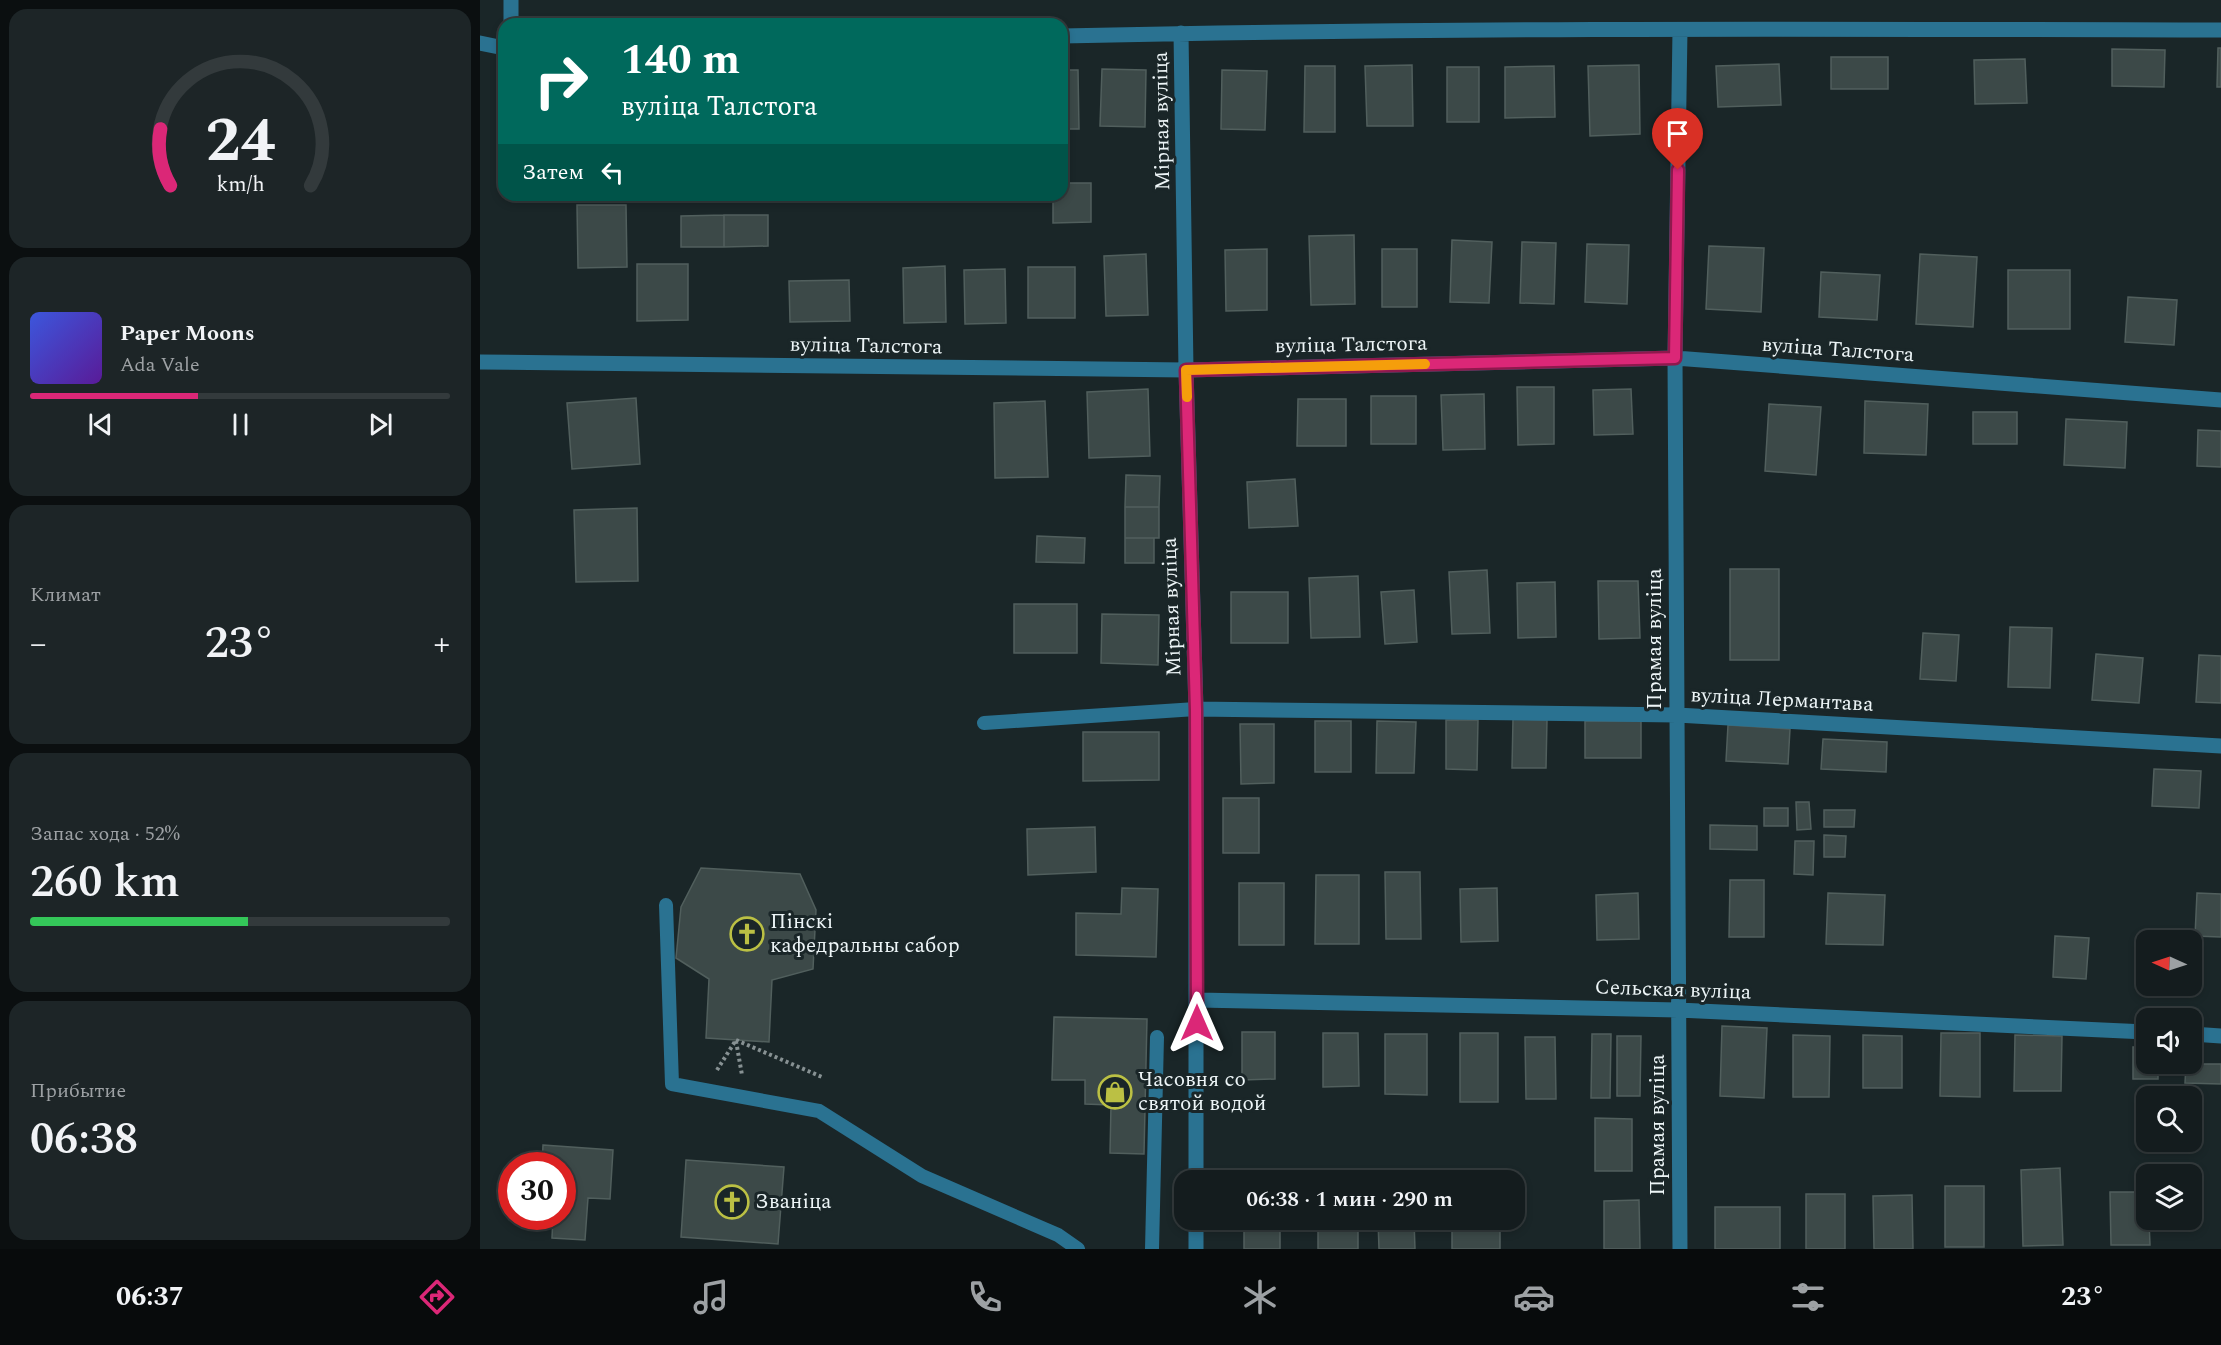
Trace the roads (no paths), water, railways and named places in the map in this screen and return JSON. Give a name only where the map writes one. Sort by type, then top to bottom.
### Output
[{"type":"street","points":[[511,0],[511,18]]},
{"type":"street","points":[[1068,36],[1680,30],[2221,30]]},
{"type":"street","name":"Прамая вуліца","points":[[1680,30],[1675,358],[1680,1249]]},
{"type":"street","name":"Мірная вуліца","points":[[1181,33],[1186,370],[1196,710],[1197,1170]]},
{"type":"street","points":[[480,43],[498,47]]},
{"type":"street","name":"вуліца Талстога","points":[[480,362],[1186,370],[1675,358],[2221,400]]},
{"type":"street","name":"вуліца Лермантава","points":[[1196,710],[1677,715],[2221,746]]},
{"type":"street","name":"Сельская вуліца","points":[[1197,1000],[1678,1010],[2136,1032]]},
{"type":"street","points":[[2202,1035],[2221,1036]]},
{"type":"street","points":[[1196,1230],[1196,1249]]},
{"type":"lane","points":[[984,723],[1196,710]]},
{"type":"lane","points":[[666,905],[672,1084],[819,1111],[922,1176],[1058,1235],[1078,1249]]},
{"type":"lane","points":[[1152,1249],[1157,1037]]},
{"type":"place","name":"Пінскі кафедральны сабор","points":[[747,934]]},
{"type":"place","name":"Часовня со святой водой","points":[[1115,1092]]},
{"type":"place","name":"Званіца","points":[[732,1202]]}]
